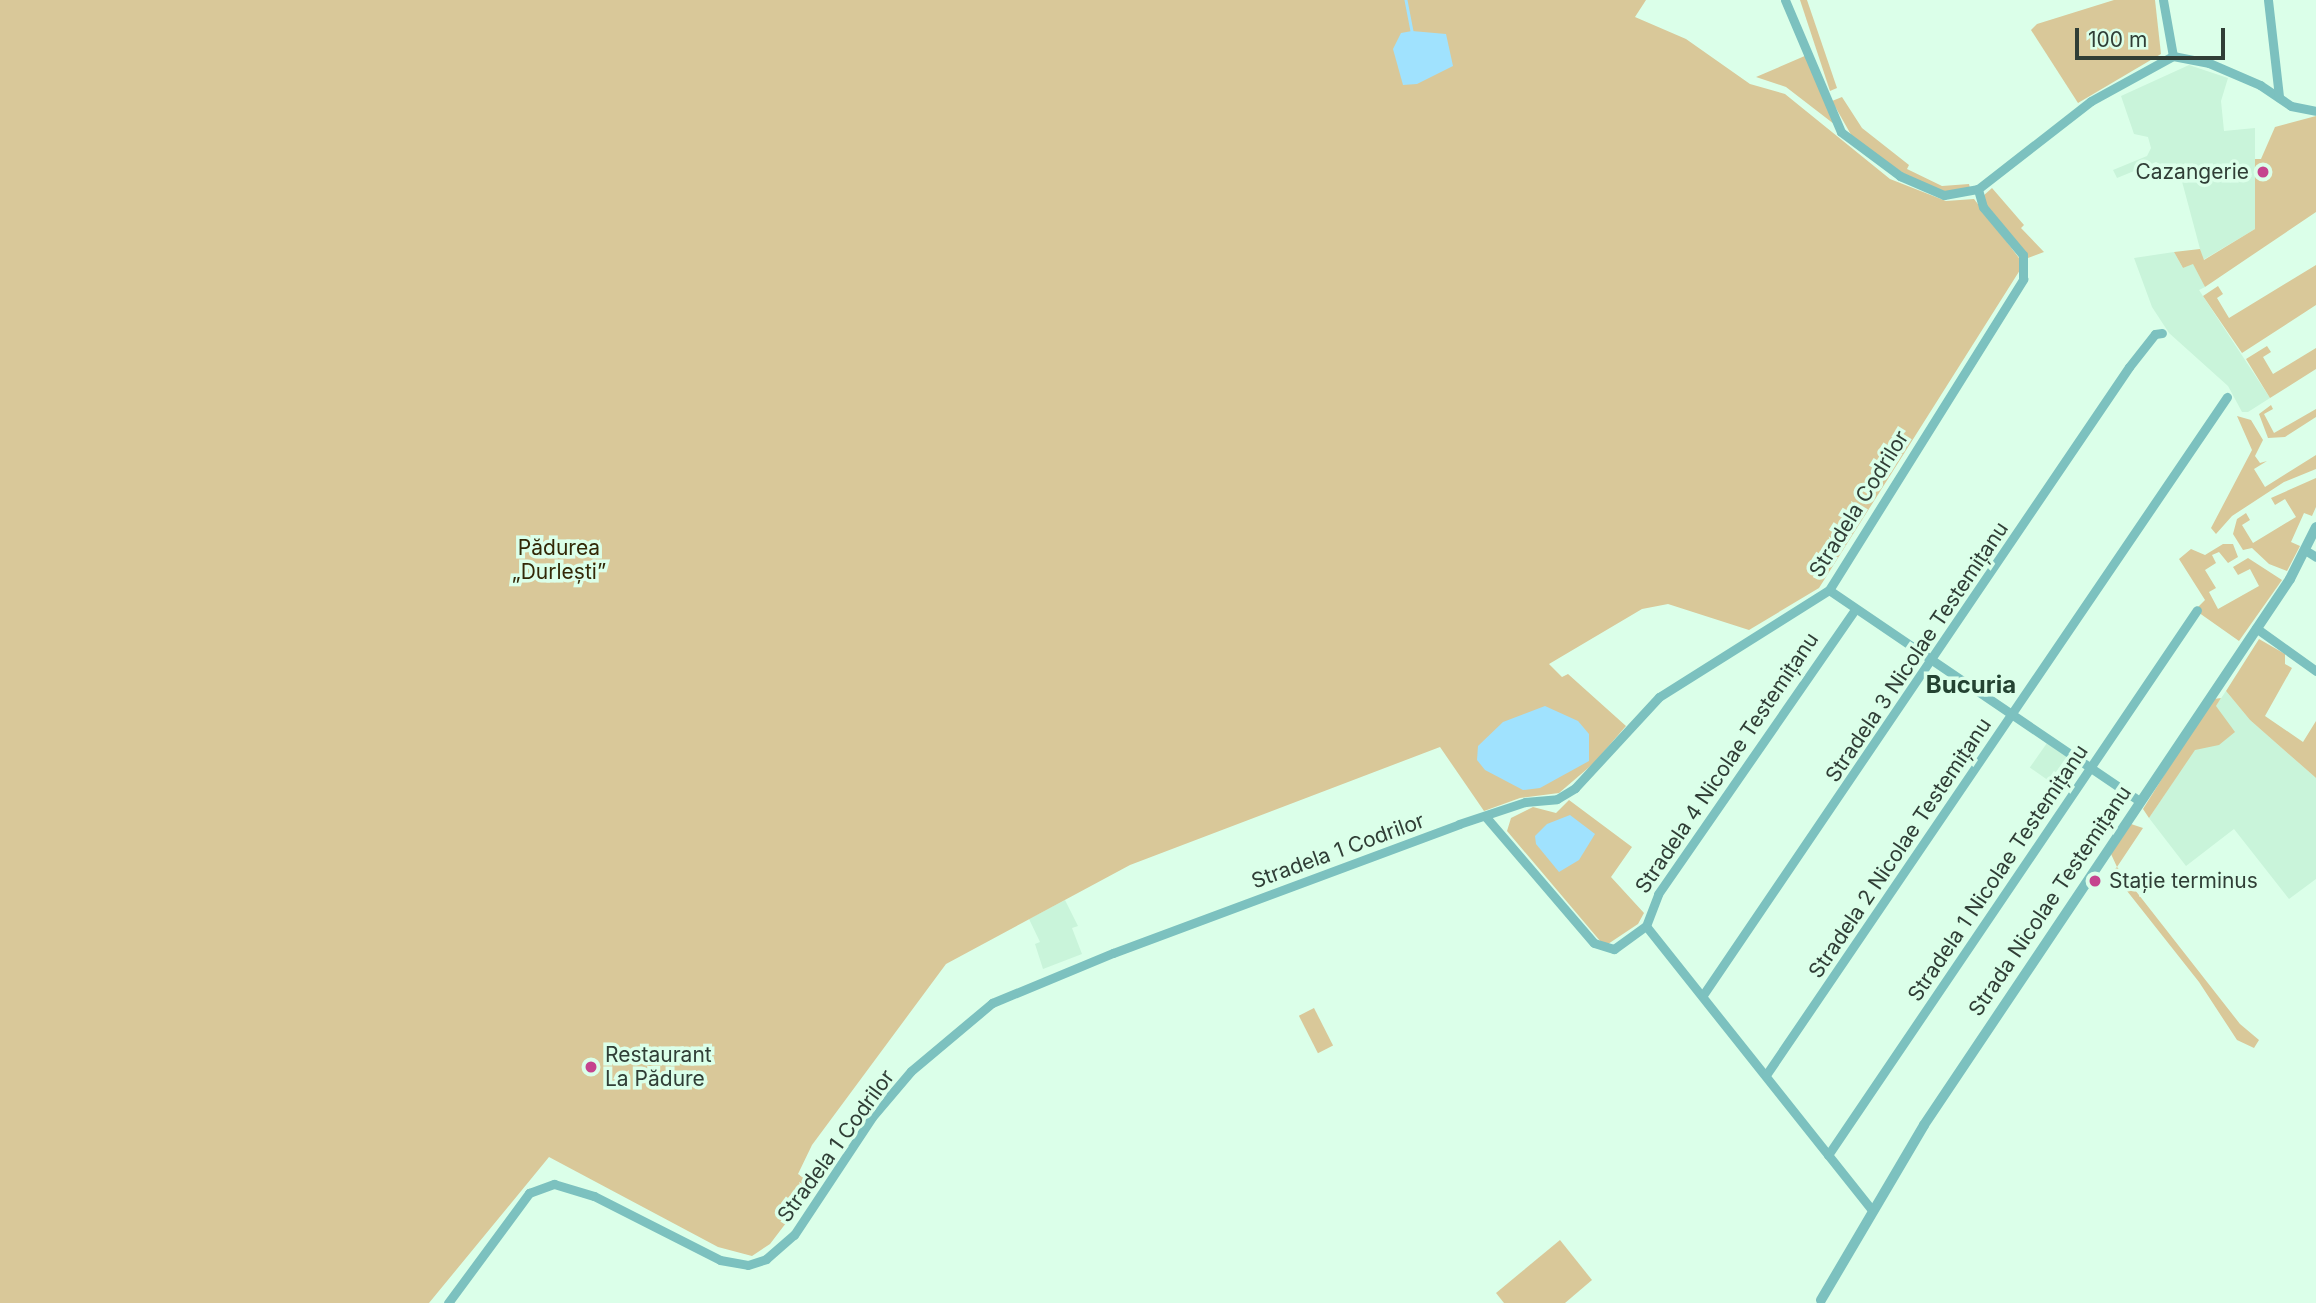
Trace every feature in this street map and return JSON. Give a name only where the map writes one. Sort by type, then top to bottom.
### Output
[{"type":"street","points":[[1785,0],[1841,132],[1900,176],[1944,195],[1978,189],[2091,101],[2173,56],[2209,63],[2300,110],[2316,111]]},
{"type":"street","points":[[2162,0],[2173,56]]},
{"type":"street","points":[[2268,0],[2279,97]]},
{"type":"street","name":"Stradela Codrilor","points":[[1485,816],[1566,794],[1605,760],[1659,697],[1829,590],[2023,279],[2023,255],[1983,206],[1978,189]]},
{"type":"street","name":"Stradela 3 Nicolae Testemițanu","points":[[1703,995],[2129,367],[2155,334],[2162,332]]},
{"type":"street","name":"Stradela 2 Nicolae Testemițanu","points":[[1766,1075],[2227,397]]},
{"type":"street","name":"Strada Nicolae Testemițanu","points":[[1821,1300],[1871,1209],[2256,628],[2305,550],[2316,527]]},
{"type":"street","points":[[2305,550],[2316,557]]},
{"type":"street","points":[[1829,590],[2139,801]]},
{"type":"street","name":"Stradela 4 Nicolae Testemițanu","points":[[1485,816],[1599,947],[1614,949],[1646,926],[1658,894],[1855,609]]},
{"type":"street","name":"Stradela 1 Nicolae Testemițanu","points":[[1828,1155],[2197,610]]},
{"type":"street","points":[[2256,628],[2316,671]]},
{"type":"street","name":"Stradela 1 Codrilor","points":[[448,1303],[529,1194],[554,1184],[594,1196],[720,1260],[748,1265],[766,1259],[794,1235],[894,1090],[943,1039],[980,1010],[1113,953],[1485,816]]},
{"type":"street","points":[[1646,926],[1871,1209]]},
{"type":"shaded area","points":[[2189,65],[2228,78],[2221,101],[2224,131],[2255,128],[2255,229],[2203,260],[2180,174],[2156,162],[2117,178],[2113,170],[2147,156],[2151,148],[2148,137],[2134,134],[2121,96]]},
{"type":"shaded area","points":[[2174,252],[2183,268],[2193,263],[2205,287],[2199,290],[2270,398],[2248,412],[2242,412],[2228,386],[2169,333],[2152,307],[2134,258]]},
{"type":"shaded area","points":[[2226,691],[2250,720],[2316,778],[2316,879],[2289,899],[2234,829],[2186,866],[2149,818],[2194,750],[2189,745]]},
{"type":"shaded area","points":[[2047,743],[2067,757],[2049,781],[2030,768]]},
{"type":"shaded area","points":[[1065,900],[1078,926],[1072,928],[1082,954],[1043,969],[1035,944],[1040,942],[1029,919]]},
{"type":"green space","name":"Pădurea „Durlești”","points":[[0,0],[1646,0],[1635,17],[1686,39],[1750,84],[1785,94],[1890,179],[1946,201],[1974,199],[2019,258],[2020,270],[1819,588],[1749,630],[1668,604],[1642,609],[1549,664],[1562,677],[1568,674],[1626,726],[1594,763],[1559,793],[1520,798],[1484,811],[1440,747],[1130,865],[946,964],[812,1145],[798,1174],[815,1185],[770,1244],[752,1256],[718,1247],[549,1157],[429,1303],[0,1303]]},
{"type":"green space","points":[[1800,0],[1807,0],[1837,88],[1830,91]]},
{"type":"green space","points":[[2114,0],[2155,0],[2161,54],[2078,103],[2031,30],[2037,24]]},
{"type":"green space","points":[[1807,55],[1834,124],[1786,87],[1756,77]]},
{"type":"green space","points":[[1842,97],[1862,128],[1909,165],[1907,169],[1942,186],[1969,184],[1970,188],[1946,192],[1909,177],[1854,140],[1832,101]]},
{"type":"green space","points":[[2316,116],[2316,212],[2205,287],[2193,264],[2183,268],[2174,252],[2200,249],[2204,260],[2255,229],[2255,159],[2261,159],[2275,127]]},
{"type":"green space","points":[[1992,188],[2024,225],[2021,228],[2044,252],[2028,258],[1984,204],[1983,196]]},
{"type":"green space","points":[[2316,265],[2316,305],[2242,353],[2203,296],[2218,286],[2223,294],[2217,298],[2229,318]]},
{"type":"green space","points":[[2267,346],[2271,352],[2263,357],[2273,374],[2316,348],[2316,369],[2270,398],[2246,359]]},
{"type":"green space","points":[[2271,405],[2273,409],[2264,414],[2274,433],[2316,409],[2316,417],[2285,437],[2268,438],[2259,414]]},
{"type":"green space","points":[[2237,416],[2251,420],[2263,440],[2255,456],[2260,463],[2267,461],[2254,469],[2265,487],[2316,455],[2316,469],[2284,482],[2232,516],[2216,534],[2211,528],[2252,450]]},
{"type":"green space","points":[[2316,478],[2316,507],[2312,516],[2304,513],[2291,542],[2300,546],[2287,571],[2269,564],[2252,548],[2243,550],[2233,534],[2237,519],[2246,513],[2250,520],[2242,525],[2253,543],[2296,517],[2285,499],[2275,505],[2271,498]]},
{"type":"green space","points":[[2223,544],[2233,544],[2238,557],[2228,563],[2219,552],[2212,555],[2216,563],[2205,570],[2216,588],[2209,592],[2218,609],[2259,586],[2250,569],[2238,575],[2233,567],[2248,558],[2282,580],[2239,641],[2195,610],[2205,600],[2179,559],[2191,549],[2205,555]]},
{"type":"green space","points":[[2259,639],[2285,654],[2285,664],[2292,668],[2265,716],[2303,742],[2316,721],[2316,778],[2250,720],[2226,691]]},
{"type":"green space","points":[[2221,698],[2216,706],[2235,732],[2219,745],[2195,750],[2149,818],[2143,809],[2203,713],[2214,699]]},
{"type":"green space","points":[[1569,800],[1632,847],[1611,877],[1644,913],[1638,924],[1608,944],[1601,942],[1507,831],[1511,818],[1533,807],[1556,813]]},
{"type":"green space","points":[[2131,824],[2143,828],[2117,867],[2111,854]]},
{"type":"green space","points":[[2117,867],[2240,1024],[2259,1040],[2254,1048],[2237,1040],[2199,982],[2112,872]]},
{"type":"green space","points":[[1314,1008],[1333,1045],[1318,1053],[1299,1016]]},
{"type":"green space","points":[[1560,1240],[1592,1280],[1565,1303],[1504,1303],[1496,1293]]},
{"type":"water","points":[[1412,31],[1446,34],[1453,66],[1417,84],[1403,85],[1393,49],[1401,33]]},
{"type":"water","points":[[1545,706],[1578,721],[1589,734],[1589,761],[1540,788],[1523,790],[1485,770],[1477,760],[1478,746],[1503,722]]},
{"type":"water","points":[[1570,815],[1595,834],[1579,860],[1559,872],[1536,844],[1535,836],[1547,824]]},
{"type":"waterway","points":[[1406,0],[1412,31]]},
{"type":"place","name":"Cazangerie","points":[[2263,172]]},
{"type":"place","name":"Stație terminus","points":[[2095,881]]},
{"type":"place","name":"Restaurant La Pădure","points":[[591,1067]]},
{"type":"district","name":"Bucuria","points":[[1971,685]]}]
